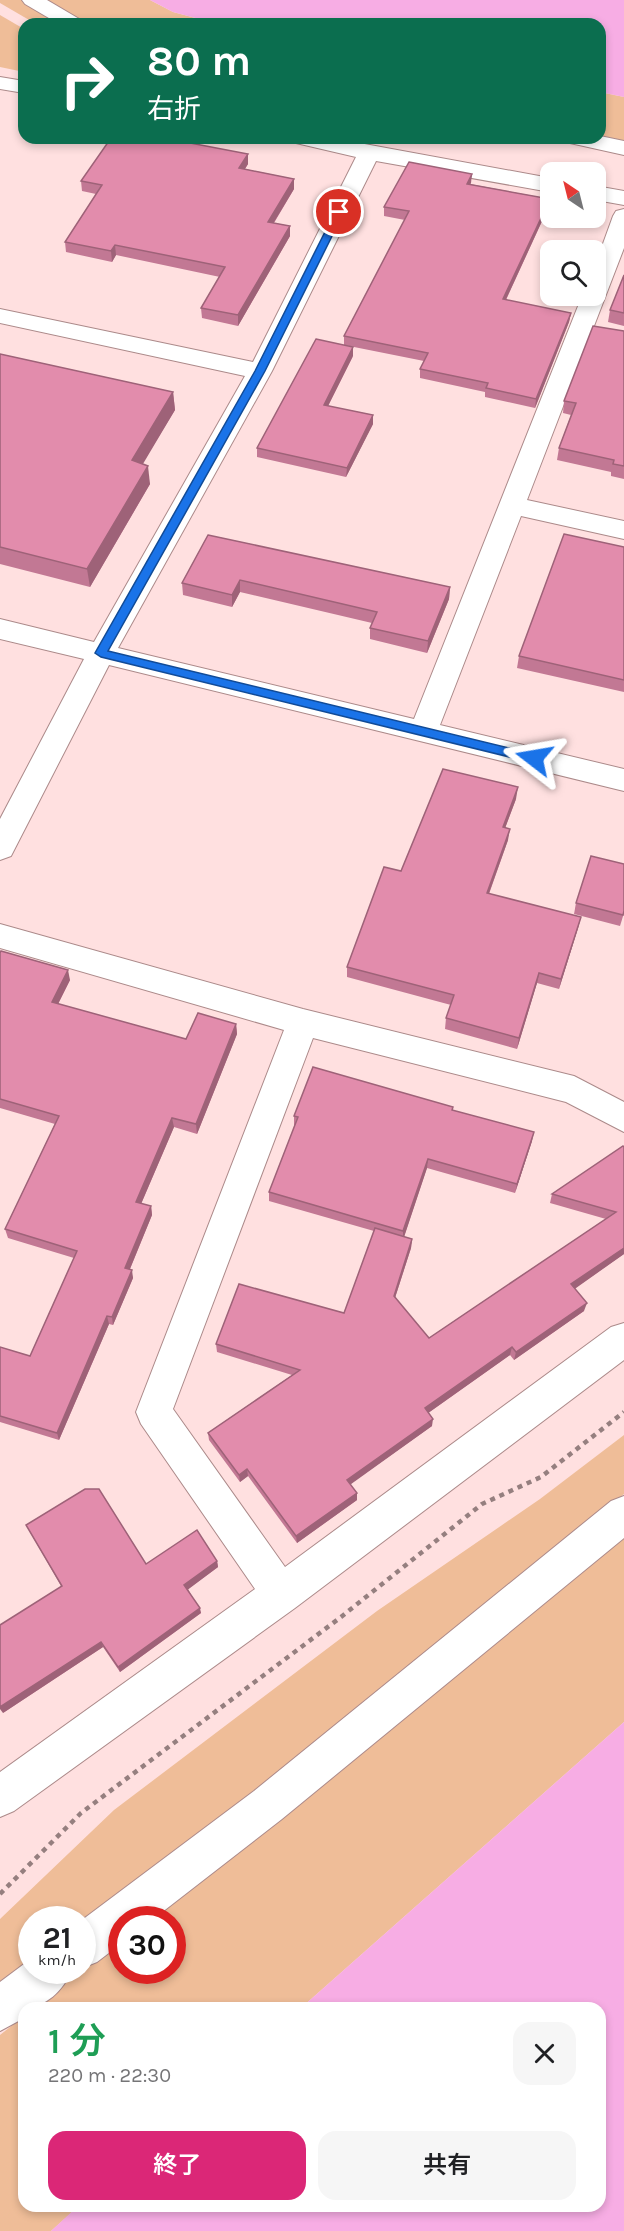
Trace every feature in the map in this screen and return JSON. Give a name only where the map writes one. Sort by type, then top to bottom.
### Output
[{"type":"street","points":[[32,0],[64,18]]},
{"type":"street","points":[[0,82],[18,86]]},
{"type":"street","points":[[330,144],[540,183]]},
{"type":"street","points":[[606,144],[624,148]]},
{"type":"street","points":[[0,848],[101,653],[260,371],[369,153]]},
{"type":"street","points":[[606,195],[624,198]]},
{"type":"street","points":[[606,264],[624,216]]},
{"type":"street","points":[[423,731],[512,505],[593,329],[594,306]]},
{"type":"street","points":[[0,316],[260,371]]},
{"type":"street","points":[[512,505],[624,530]]},
{"type":"street","points":[[0,629],[624,780]]},
{"type":"street","points":[[0,936],[303,1022],[574,1090],[624,1118]]},
{"type":"street","points":[[281,1594],[153,1412],[303,1022]]},
{"type":"street","points":[[0,1797],[281,1594],[624,1339]]},
{"type":"street","points":[[96,1936],[268,1805],[624,1514]]},
{"type":"street","points":[[0,2009],[33,1984]]},
{"type":"path","points":[[0,1894],[81,1814],[340,1617],[482,1504],[541,1477],[624,1412]]},
{"type":"shaded area","points":[[0,0],[150,0],[173,12],[196,18],[26,18],[0,3]]},
{"type":"shaded area","points":[[150,0],[624,0],[624,97],[606,93],[606,18],[196,18],[173,12]]},
{"type":"shaded area","points":[[0,15],[18,26],[18,71],[0,67]]},
{"type":"shaded area","points":[[606,93],[624,97],[624,141],[606,136]]},
{"type":"shaded area","points":[[624,1435],[624,1494],[247,1799],[96,1910],[96,1906],[18,1906],[18,1971],[0,1985],[0,1919],[114,1810],[377,1611],[540,1499]]},
{"type":"shaded area","points":[[624,1535],[624,1722],[308,2002],[42,2002],[65,1984],[96,1984],[96,1960],[108,1950],[108,1984],[186,1984],[186,1906],[164,1906]]},
{"type":"shaded area","points":[[624,1722],[624,2231],[51,2231],[72,2212],[606,2212],[606,2002],[308,2002]]},
{"type":"shaded area","points":[[18,2021],[18,2212],[72,2212],[51,2231],[0,2231],[0,2035]]},
{"type":"building","points":[[107,144],[196,144],[248,154],[239,168],[294,179],[268,222],[290,226],[238,315],[201,308],[225,267],[115,245],[111,251],[65,242],[102,185],[81,181]]},
{"type":"building","points":[[409,162],[472,174],[467,184],[540,197],[540,220],[503,299],[571,313],[536,399],[486,388],[488,383],[420,369],[428,353],[344,336],[409,211],[384,207]]},
{"type":"building","points":[[624,275],[624,313],[610,310]]},
{"type":"building","points":[[593,326],[624,331],[624,466],[613,464],[614,460],[559,448],[576,403],[564,401]]},
{"type":"building","points":[[316,339],[353,347],[324,405],[373,415],[347,468],[257,448]]},
{"type":"building","points":[[0,354],[173,392],[132,460],[148,466],[87,569],[0,547]]},
{"type":"building","points":[[564,534],[624,547],[624,680],[519,656]]},
{"type":"building","points":[[208,535],[450,587],[428,641],[370,628],[377,612],[240,580],[232,595],[182,583]]},
{"type":"building","points":[[443,769],[518,787],[503,827],[510,829],[487,893],[581,917],[561,979],[539,973],[519,1038],[446,1018],[454,995],[347,967],[384,867],[401,871]]},
{"type":"building","points":[[591,856],[624,864],[623,915],[576,903]]},
{"type":"building","points":[[1,951],[68,970],[52,1002],[186,1039],[198,1013],[236,1024],[196,1124],[172,1118],[136,1202],[151,1206],[125,1268],[132,1270],[112,1317],[107,1316],[57,1433],[0,1416],[0,1347],[30,1356],[77,1251],[5,1229],[59,1116],[0,1099]]},
{"type":"building","points":[[313,1067],[453,1107],[452,1110],[534,1132],[517,1184],[428,1159],[403,1231],[269,1192],[298,1117],[294,1116]]},
{"type":"building","points":[[623,1146],[624,1248],[571,1284],[587,1303],[516,1352],[512,1347],[425,1408],[433,1419],[347,1480],[357,1493],[296,1536],[247,1469],[239,1475],[208,1433],[300,1370],[216,1344],[239,1284],[344,1313],[375,1228],[412,1239],[394,1296],[429,1338],[616,1212],[552,1194]]},
{"type":"building","points":[[85,1489],[99,1489],[146,1564],[197,1530],[217,1561],[184,1585],[200,1608],[118,1667],[101,1642],[0,1707],[0,1625],[62,1586],[26,1525]]},
{"type":"route","points":[[339,212],[260,371],[101,653],[534,758]]}]
